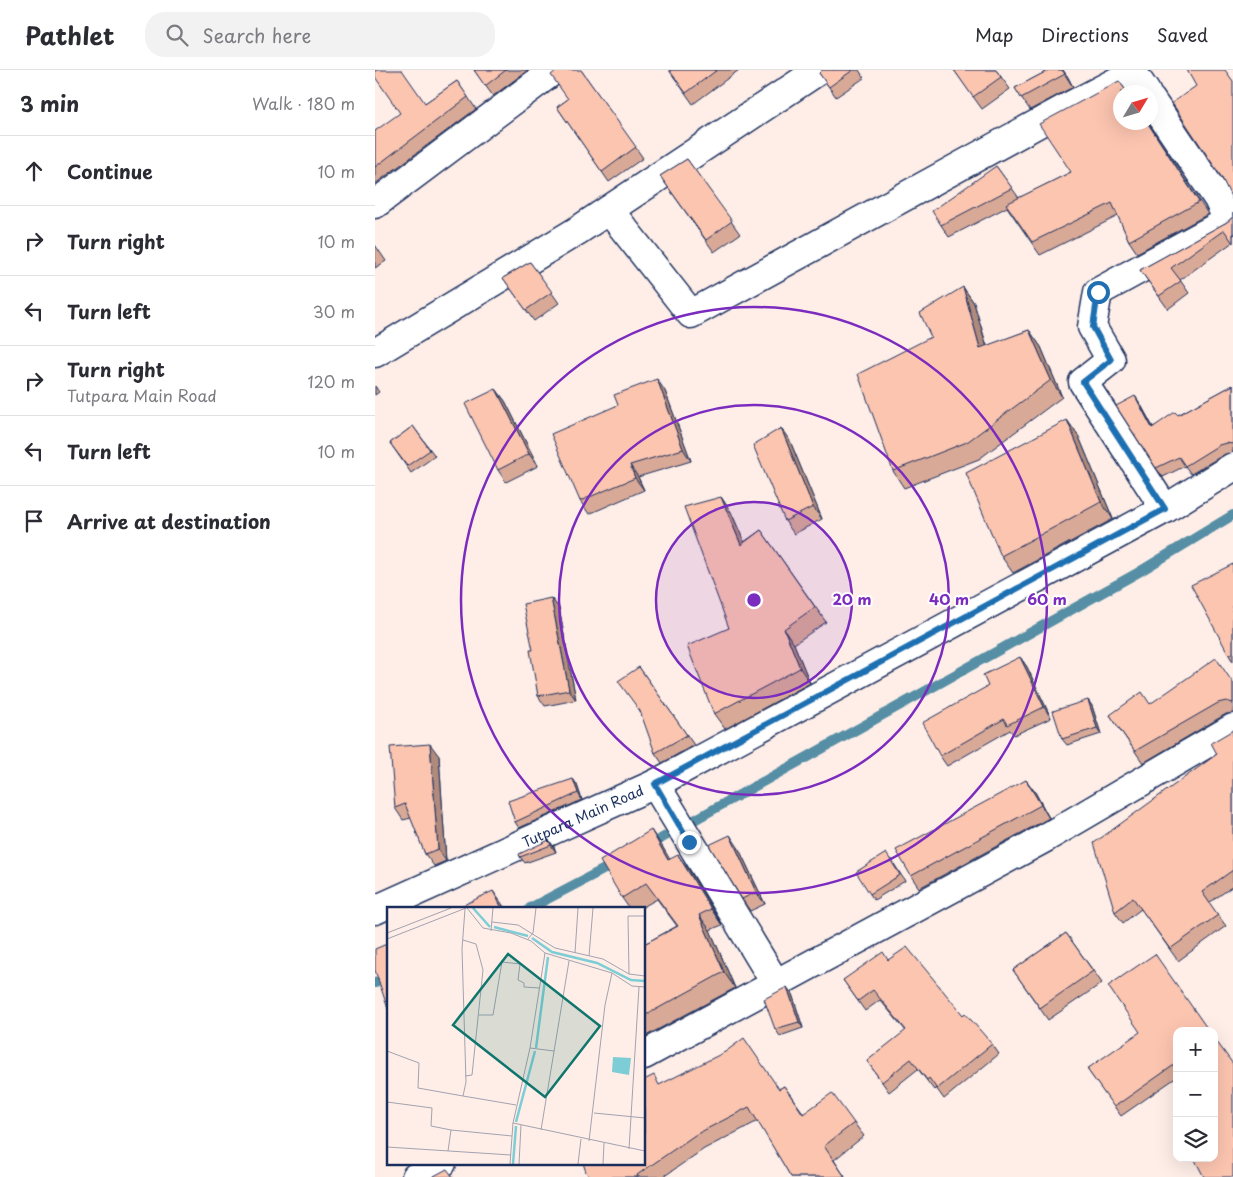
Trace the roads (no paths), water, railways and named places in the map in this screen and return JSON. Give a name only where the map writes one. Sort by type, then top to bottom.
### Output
[{"type":"street","points":[[375,204],[554,70]]},
{"type":"street","points":[[375,353],[609,210],[819,70]]},
{"type":"street","points":[[609,210],[691,314],[1066,108],[1133,74],[1140,85]]},
{"type":"street","points":[[1158,110],[1217,199],[1229,221],[1098,292],[1093,327],[1111,360],[1083,382],[1165,509]]},
{"type":"street","name":"Tutpara Main Road","points":[[375,910],[655,784],[1165,509],[1233,467]]},
{"type":"street","points":[[645,1054],[1047,837],[1233,728]]},
{"type":"street","points":[[655,784],[672,815],[776,984]]},
{"type":"street","points":[[416,1177],[439,1164]]},
{"type":"waterway","points":[[646,847],[1139,572],[1233,515]]},
{"type":"waterway","points":[[532,907],[616,863]]},
{"type":"waterway","points":[[375,983],[387,979]]}]
